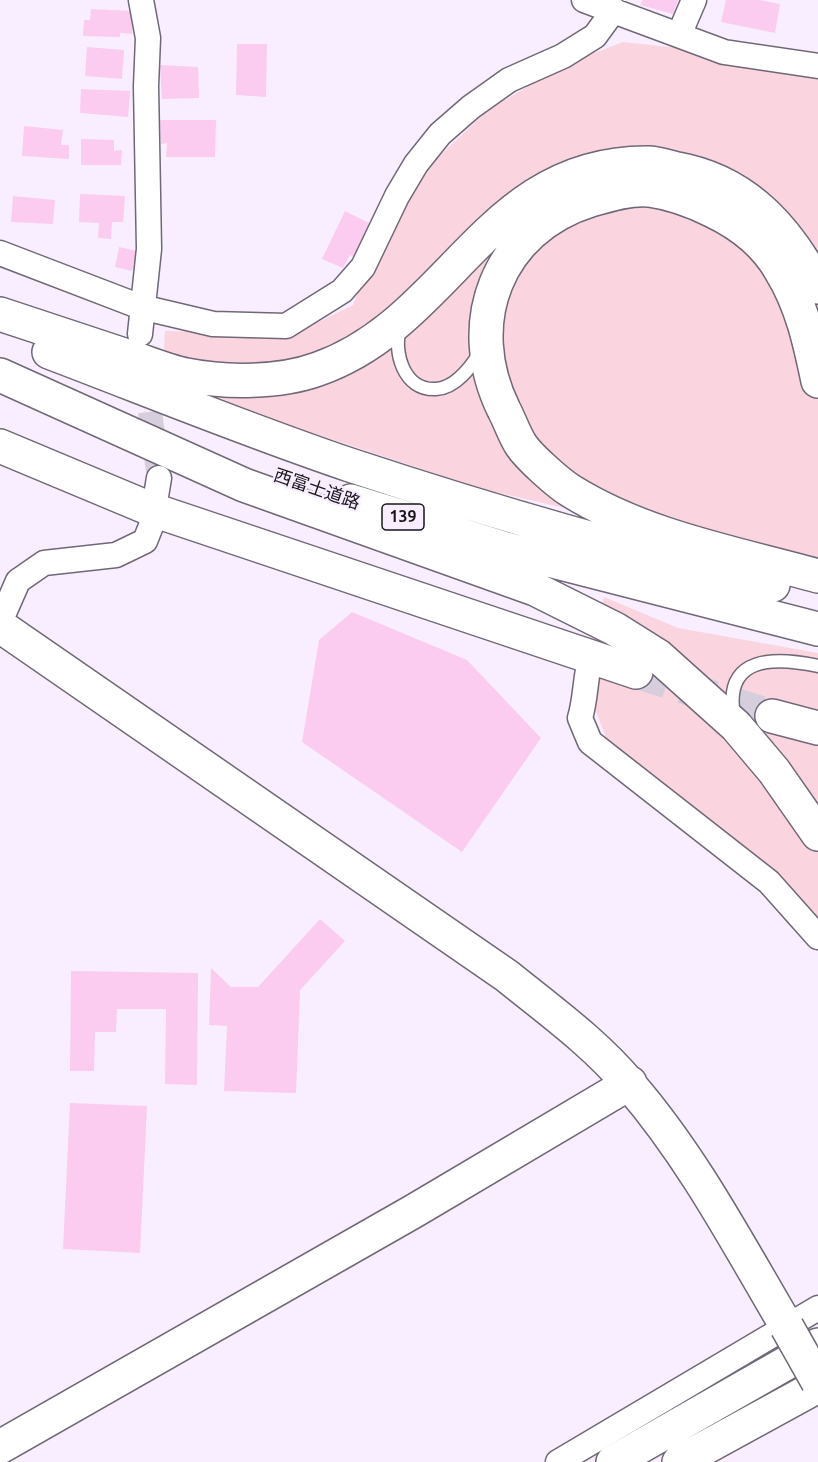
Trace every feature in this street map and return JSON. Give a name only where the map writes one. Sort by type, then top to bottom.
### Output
[{"type":"main road","points":[[0,314],[186,375],[269,381],[318,369],[360,348],[403,319],[508,213],[548,186],[607,166],[652,163],[701,175],[741,195],[777,223],[802,257],[818,287]]},
{"type":"main road","points":[[818,381],[806,324],[781,270],[764,247],[734,221],[690,200],[646,190],[609,195],[566,208],[526,236],[506,262],[493,289],[485,325],[493,388],[522,446],[569,490],[626,520],[818,576]]},
{"type":"main road","name":"西富士道路","points":[[0,332],[349,464],[515,516],[689,566],[818,596]]},
{"type":"main road","name":"西富士道路","points":[[0,366],[231,459],[336,496],[506,549],[818,629]]},
{"type":"main road","points":[[0,375],[244,485],[535,589],[615,629],[658,656],[736,726],[774,771],[818,834]]},
{"type":"main road","points":[[0,446],[153,510],[636,672]]},
{"type":"main road","points":[[0,624],[507,976],[565,1023],[630,1083],[691,1164],[818,1384],[679,1462]]},
{"type":"main road","points":[[772,716],[818,728]]},
{"type":"main road","points":[[1,1443],[414,1211],[630,1083]]},
{"type":"main road","points":[[613,1462],[818,1345]]},
{"type":"street","points":[[140,334],[148,249],[146,86],[148,38],[141,0]]},
{"type":"street","points":[[584,0],[724,52],[818,66]]},
{"type":"street","points":[[679,34],[694,0]]},
{"type":"street","points":[[0,253],[141,307],[213,324],[255,327],[286,326],[342,291],[363,267],[397,196],[416,164],[440,134],[471,107],[509,80],[563,56],[595,36],[614,10]]},
{"type":"street","points":[[0,624],[18,581],[44,563],[116,555],[145,541],[151,526],[159,478]]},
{"type":"street","points":[[591,656],[584,680],[585,700],[580,718],[590,742],[769,882],[818,937]]},
{"type":"street","points":[[558,1462],[818,1308]]},
{"type":"lane","points":[[403,319],[396,339],[398,357],[412,380],[422,386],[436,389],[450,384],[465,374],[486,343]]},
{"type":"lane","points":[[736,726],[731,699],[735,682],[746,669],[760,662],[775,659],[818,666]]},
{"type":"shaded area","points":[[623,42],[698,50],[818,72],[818,566],[482,489],[162,383],[165,331],[294,334],[353,305],[397,196],[488,110],[566,64]]},
{"type":"shaded area","points":[[604,597],[678,628],[818,653],[818,944],[614,759],[584,679]]},
{"type":"building","points":[[643,0],[678,0],[673,14],[640,5]]},
{"type":"building","points":[[726,0],[759,0],[780,4],[775,33],[721,22]]},
{"type":"building","points":[[91,9],[133,11],[132,34],[120,33],[120,37],[83,36],[84,20],[90,20]]},
{"type":"building","points":[[237,44],[267,44],[266,97],[236,95]]},
{"type":"building","points":[[87,47],[124,50],[122,79],[85,76]]},
{"type":"building","points":[[160,65],[198,67],[199,98],[162,99]]},
{"type":"building","points":[[81,89],[130,91],[128,117],[80,113]]},
{"type":"building","points":[[160,120],[216,120],[215,157],[166,157],[167,143],[161,144]]},
{"type":"building","points":[[24,126],[63,130],[61,145],[69,145],[69,159],[22,156]]},
{"type":"building","points":[[81,139],[114,140],[114,151],[122,150],[121,165],[81,165]]},
{"type":"building","points":[[80,194],[125,196],[123,222],[112,222],[111,239],[98,238],[99,223],[79,222]]},
{"type":"building","points":[[13,196],[55,200],[53,224],[11,222]]},
{"type":"building","points":[[345,211],[373,225],[358,259],[350,255],[343,268],[322,259]]},
{"type":"building","points":[[119,247],[137,251],[132,271],[115,267]]},
{"type":"building","points":[[352,612],[467,660],[541,738],[462,852],[302,742],[319,640]]},
{"type":"building","points":[[320,919],[345,941],[300,990],[296,1093],[224,1091],[227,1026],[209,1025],[211,968],[231,987],[258,987]]},
{"type":"building","points":[[71,971],[198,973],[197,1085],[165,1084],[166,1009],[117,1009],[116,1032],[95,1032],[94,1071],[70,1071]]},
{"type":"building","points":[[70,1103],[147,1106],[140,1253],[63,1249]]},
{"type":"tunnel","points":[[145,376],[159,478]]},
{"type":"tunnel","points":[[636,672],[772,716]]}]
